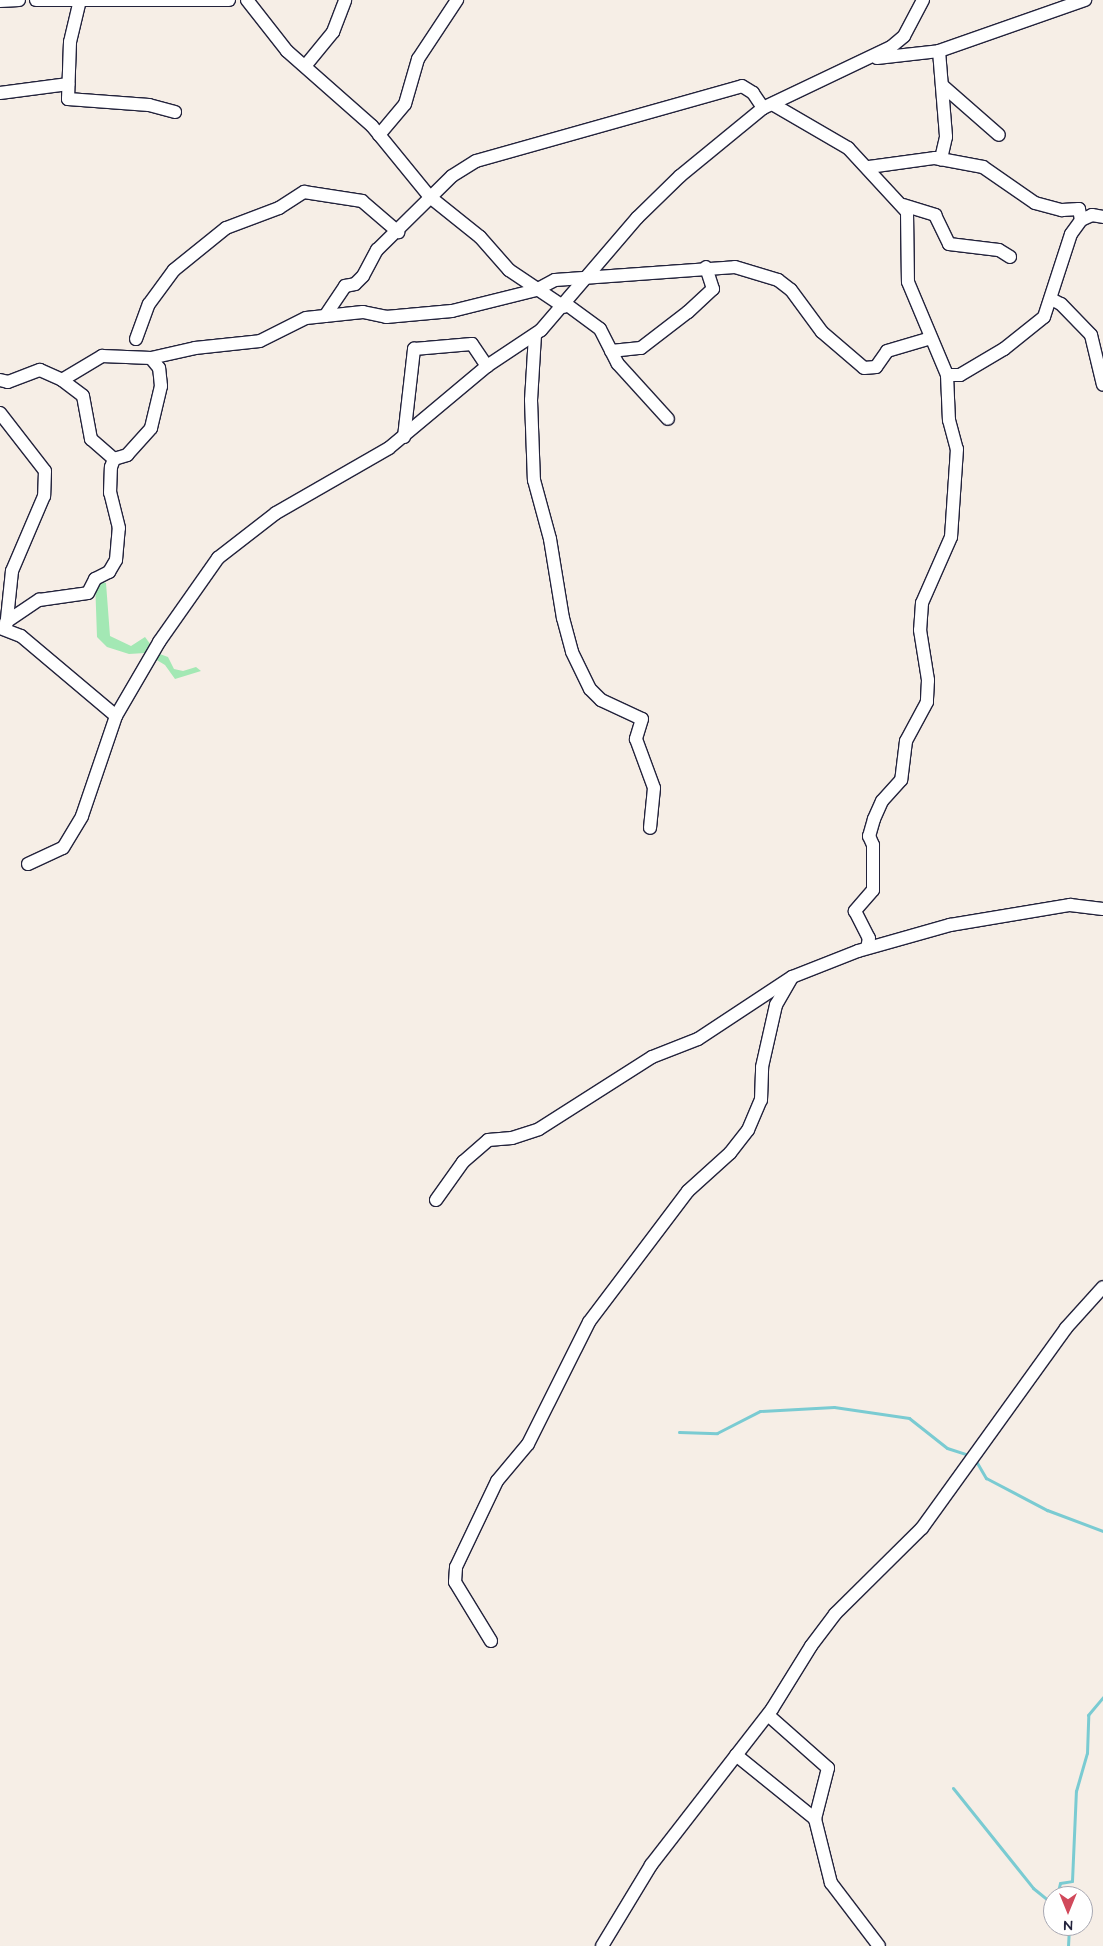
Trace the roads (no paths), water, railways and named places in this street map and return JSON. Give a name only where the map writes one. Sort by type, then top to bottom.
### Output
[{"type":"street","points":[[0,1],[18,0]]},
{"type":"street","points":[[36,0],[229,0]]},
{"type":"street","points":[[248,0],[287,51],[306,65],[379,134],[430,197],[480,237],[509,270],[536,290],[600,329],[618,364],[668,419]]},
{"type":"street","points":[[306,65],[333,32],[344,0]]},
{"type":"street","points":[[379,134],[406,104],[418,59],[457,0]]},
{"type":"street","points":[[28,864],[63,848],[82,816],[116,716],[159,642],[218,558],[276,513],[353,472],[404,437],[488,366],[535,335],[565,306],[637,218],[768,106],[793,92],[868,60],[904,36],[923,0]]},
{"type":"street","points":[[868,60],[917,56],[939,51],[1086,0]]},
{"type":"street","points":[[80,1],[73,16],[68,100],[149,105],[174,112]]},
{"type":"street","points":[[904,36],[905,45],[917,56]]},
{"type":"street","points":[[939,51],[946,137],[940,159]]},
{"type":"street","points":[[0,93],[68,84]]},
{"type":"street","points":[[943,86],[999,135]]},
{"type":"street","points":[[325,316],[345,286],[359,280],[377,250],[398,232],[430,197],[476,161],[713,92],[748,88],[768,106],[848,148],[869,167],[903,205],[908,225],[905,267],[908,282],[947,375],[950,420],[958,449],[951,537],[922,603],[920,630],[928,680],[927,702],[906,741],[901,780],[882,801],[869,836],[873,845],[873,890],[855,911],[869,938],[868,948]]},
{"type":"street","points":[[869,167],[940,159],[983,167],[1035,202],[1062,210],[1079,209],[1081,220]]},
{"type":"street","points":[[136,339],[149,304],[174,270],[226,228],[279,208],[304,192],[362,201],[398,232]]},
{"type":"street","points":[[903,205],[935,214],[948,244],[999,250],[1010,257]]},
{"type":"street","points":[[947,375],[960,375],[1004,349],[1044,317],[1071,234],[1081,220],[1092,216],[1103,218]]},
{"type":"street","points":[[611,351],[641,348],[688,312],[713,289],[706,267]]},
{"type":"street","points":[[62,380],[102,356],[151,358],[195,348],[260,341],[306,318],[363,312],[386,317],[452,310],[536,290],[555,280],[706,267],[748,269],[778,280],[791,290],[822,332],[864,368],[876,368],[887,351],[931,338]]},
{"type":"street","points":[[1051,300],[1061,304],[1090,336],[1103,385]]},
{"type":"street","points":[[535,335],[531,400],[534,480],[550,539],[563,618],[572,652],[590,689],[601,700],[642,719],[636,739],[654,788],[650,828]]},
{"type":"street","points":[[404,437],[414,349],[472,344],[488,366]]},
{"type":"street","points":[[114,460],[127,455],[151,428],[161,386],[159,368],[151,358]]},
{"type":"street","points":[[0,380],[8,382],[40,370],[62,380],[83,396],[91,439],[114,460]]},
{"type":"street","points":[[0,412],[45,471],[44,496],[12,571],[4,627]]},
{"type":"street","points":[[4,627],[39,600],[88,593],[95,579],[109,572],[116,560],[119,528],[110,493],[114,460]]},
{"type":"street","points":[[4,627],[21,636],[70,674],[116,716]]},
{"type":"street","points":[[436,1200],[463,1162],[488,1140],[512,1138],[539,1129],[652,1057],[698,1039],[792,977],[868,948],[950,924],[1070,905],[1103,909]]},
{"type":"street","points":[[491,1641],[455,1582],[456,1567],[497,1481],[528,1444],[589,1322],[688,1191],[746,1134],[761,1100],[762,1067],[776,1005],[792,977]]},
{"type":"street","points":[[602,1946],[651,1865],[768,1714],[835,1614],[922,1528],[1066,1328],[1103,1286]]},
{"type":"street","points":[[768,1714],[828,1768],[816,1819],[831,1883],[879,1946]]},
{"type":"street","points":[[736,1755],[816,1819]]},
{"type":"waterway","points":[[679,1432],[717,1433],[760,1411],[834,1407],[909,1418],[947,1448],[966,1454]]},
{"type":"waterway","points":[[976,1461],[986,1478],[1047,1510],[1103,1531]]},
{"type":"waterway","points":[[1059,1886],[1060,1883],[1072,1881],[1076,1791],[1087,1753],[1088,1715],[1103,1697]]},
{"type":"waterway","points":[[953,1788],[1033,1888],[1043,1896]]},
{"type":"waterway","points":[[1068,1936],[1068,1946]]}]
